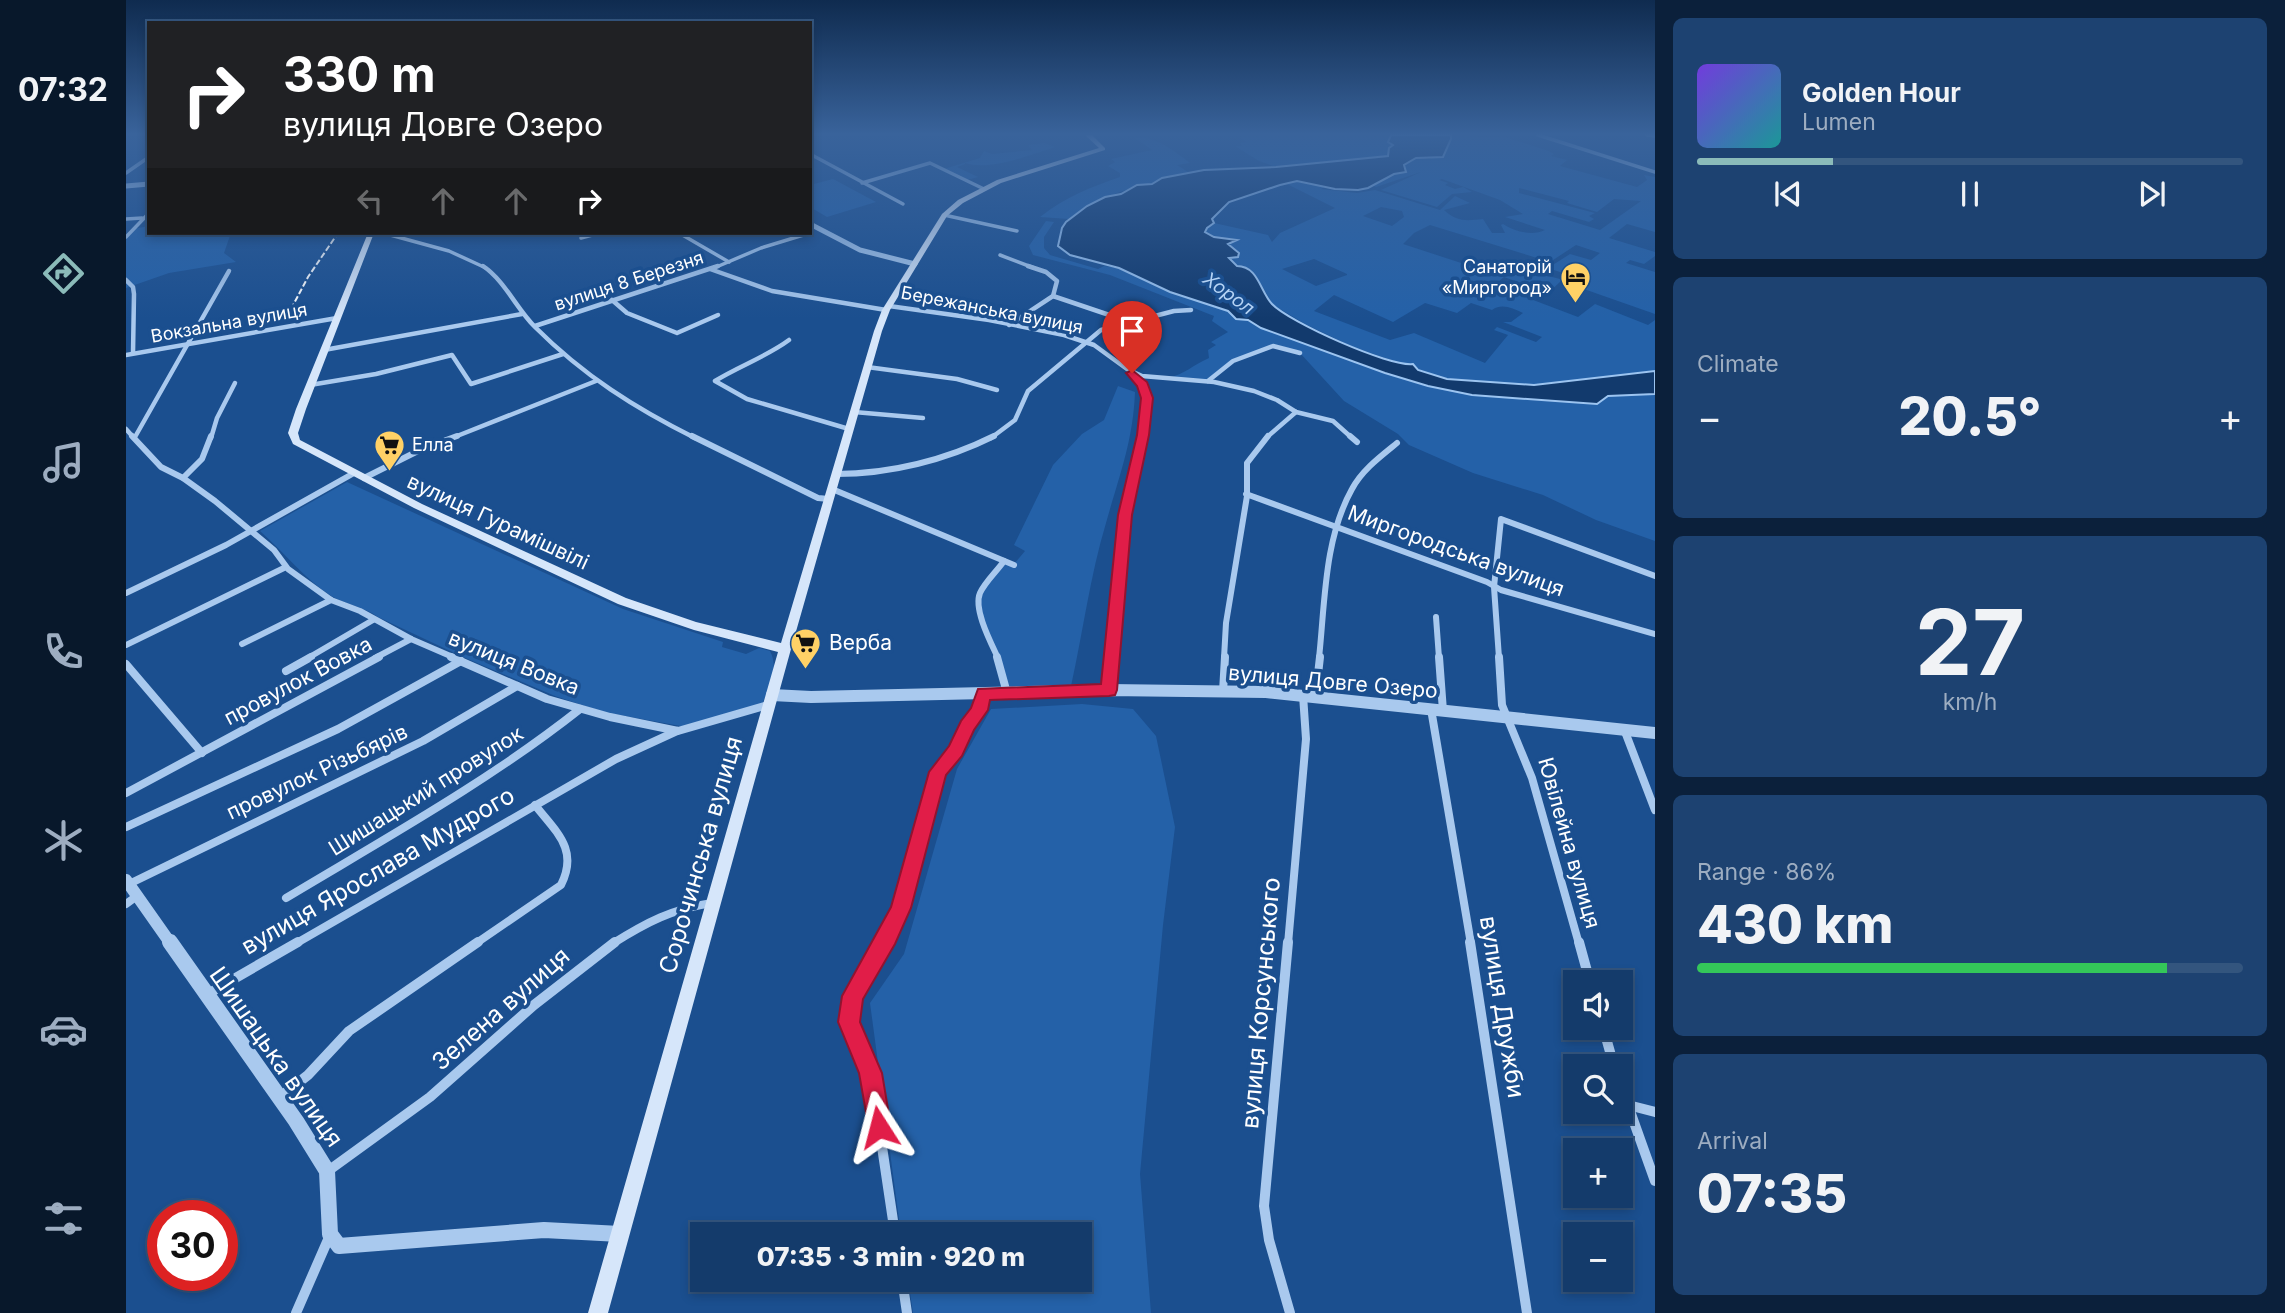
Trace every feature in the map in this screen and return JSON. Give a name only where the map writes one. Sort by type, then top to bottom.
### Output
[{"type":"main road","name":"Сорочинська вулиця","points":[[598,1313],[770,700],[867,368],[888,308],[944,215],[969,196]]},
{"type":"main road","name":"вулиця Гурамішвілі","points":[[370,235],[310,385],[293,433],[296,442],[507,549],[622,601],[694,626],[785,649]]},
{"type":"street","points":[[888,196],[903,204]]},
{"type":"street","points":[[126,237],[147,214]]},
{"type":"street","points":[[944,215],[1017,231]]},
{"type":"street","points":[[126,219],[142,218]]},
{"type":"street","points":[[812,225],[838,243],[864,254],[915,264]]},
{"type":"street","name":"вулиця 8 Березня","points":[[812,232],[819,230]]},
{"type":"street","points":[[391,235],[462,256],[484,266],[498,278],[522,314],[563,354],[596,381],[641,411],[818,498],[844,492],[1014,565]]},
{"type":"street","points":[[582,238],[593,235]]},
{"type":"street","points":[[682,235],[729,262]]},
{"type":"street","name":"вулиця 8 Березня","points":[[534,326],[710,269],[761,248],[803,235]]},
{"type":"street","points":[[1000,255],[1056,277],[1057,285],[1053,296],[1009,324]]},
{"type":"street","name":"Бережанська вулиця","points":[[710,269],[772,291],[1009,324],[1087,342],[1132,373],[1228,384],[1263,394],[1296,412],[1333,421],[1357,442]]},
{"type":"street","points":[[135,437],[176,369],[229,271]]},
{"type":"street","points":[[126,280],[134,287],[133,354]]},
{"type":"street","points":[[1053,296],[1130,322]]},
{"type":"street","points":[[612,300],[625,314],[662,322],[677,333],[718,316]]},
{"type":"street","points":[[836,474],[861,474],[962,452],[996,436],[1017,418],[1020,403],[1028,391],[1107,327],[1174,311],[1191,310]]},
{"type":"street","points":[[324,349],[522,314]]},
{"type":"street","name":"Вокзальна вулиця","points":[[126,355],[337,318]]},
{"type":"street","points":[[789,340],[770,354],[738,367],[715,381],[747,399],[849,429]]},
{"type":"street","points":[[1208,381],[1233,361],[1273,346],[1300,353]]},
{"type":"street","points":[[310,385],[376,374],[452,355],[471,384],[563,354]]},
{"type":"street","points":[[867,368],[957,379],[997,390]]},
{"type":"street","points":[[1109,690],[1125,515],[1143,435],[1147,398],[1143,385],[1132,373]]},
{"type":"street","points":[[126,593],[359,476],[596,381]]},
{"type":"street","points":[[183,478],[194,470],[208,451],[218,417],[235,383]]},
{"type":"street","points":[[855,412],[923,418]]},
{"type":"street","points":[[1223,692],[1226,623],[1246,494],[1247,463],[1261,442],[1296,412]]},
{"type":"street","name":"вулиця Вовка","points":[[126,429],[161,467],[183,478],[250,530],[274,550],[286,567],[331,600],[360,611],[411,639],[517,686],[580,709],[678,731],[770,700]]},
{"type":"street","points":[[1321,697],[1317,683],[1328,570],[1336,527],[1352,488],[1372,464],[1397,443]]},
{"type":"street","name":"Миргородська вулиця","points":[[1246,494],[1494,586],[1655,634]]},
{"type":"street","name":"Ювілейна вулиця","points":[[1587,970],[1532,778],[1502,705],[1494,586],[1501,519],[1655,576]]},
{"type":"street","points":[[1004,561],[980,593],[978,603],[986,632],[1002,668],[1007,693]]},
{"type":"street","points":[[126,645],[286,567]]},
{"type":"street","points":[[242,644],[331,600]]},
{"type":"street","name":"вулиця Дружби","points":[[1436,617],[1437,710],[1527,1313]]},
{"type":"street","points":[[286,671],[373,620]]},
{"type":"street","name":"провулок Вовка","points":[[126,793],[411,639]]},
{"type":"street","points":[[126,827],[341,728],[413,691],[461,661]]},
{"type":"street","points":[[126,664],[202,753]]},
{"type":"street","name":"провулок Різьбярів","points":[[130,891],[269,814],[390,758],[517,686]]},
{"type":"street","name":"вулиця Довге Озеро","points":[[770,700],[1109,690],[1223,692],[1303,695],[1655,733]]},
{"type":"street","points":[[893,1222],[871,1073],[849,1022],[853,996],[888,937],[901,908],[938,772],[956,751],[967,726],[979,710],[984,693]]},
{"type":"street","name":"вулиця Корсунського","points":[[1290,1313],[1269,1240],[1264,1206],[1306,739],[1303,695]]},
{"type":"street","name":"Шишацький провулок","points":[[286,898],[449,801],[551,732],[580,709]]},
{"type":"street","points":[[1624,728],[1655,810]]},
{"type":"street","name":"вулиця Ярослава Мудрого","points":[[205,995],[615,759],[678,731]]},
{"type":"street","name":"вулиця Ярослава Мудрого","points":[[279,1098],[308,1074],[349,1031],[561,885],[570,872],[569,852],[536,805]]},
{"type":"street","name":"Шишацька вулиця","points":[[130,891],[279,1098],[327,1171],[330,1234]]},
{"type":"street","name":"Зелена вулиця","points":[[327,1171],[442,1088],[569,975],[646,923],[700,902],[713,903]]},
{"type":"street","points":[[1633,1106],[1655,1112]]},
{"type":"street","points":[[1633,1119],[1655,1181]]},
{"type":"street","points":[[296,1313],[330,1234],[339,1246],[544,1230],[620,1234]]},
{"type":"street","points":[[904,1292],[907,1313]]},
{"type":"shaded area","points":[[812,196],[865,196],[876,202],[827,217],[812,208]]},
{"type":"shaded area","points":[[1072,196],[1110,196],[1069,219],[1040,217]]},
{"type":"shaded area","points":[[1312,196],[1395,196],[1440,210],[1456,196],[1470,203],[1444,210],[1462,220],[1483,219],[1492,233],[1505,233],[1501,225],[1503,224],[1524,232],[1545,230],[1505,217],[1523,214],[1490,196],[1531,196],[1595,213],[1589,216],[1594,219],[1589,222],[1552,211],[1548,214],[1600,230],[1641,201],[1614,199],[1597,212],[1551,196],[1655,196],[1655,232],[1627,224],[1609,238],[1655,252],[1655,256],[1644,264],[1630,260],[1626,263],[1655,272],[1655,314],[1561,281],[1548,293],[1504,277],[1494,285],[1578,317],[1595,304],[1648,325],[1655,320],[1655,371],[1534,385],[1447,379],[1353,347],[1273,305],[1261,284],[1228,257],[1238,257],[1239,253],[1227,244],[1235,240],[1214,237],[1205,232],[1207,227],[1214,223],[1268,235],[1272,242],[1280,233],[1335,208]],"holes":[[[1381,207],[1402,211],[1404,217],[1392,226],[1363,216]],[[1430,225],[1550,262],[1576,245],[1600,253],[1591,260],[1570,254],[1548,268],[1566,274],[1560,279],[1533,272],[1504,277],[1403,244],[1414,233]],[[1314,259],[1347,275],[1316,286],[1282,269]],[[1334,295],[1393,322],[1425,303],[1457,313],[1471,303],[1492,310],[1503,307],[1523,313],[1511,322],[1503,322],[1542,337],[1536,342],[1497,327],[1494,330],[1508,335],[1485,363],[1414,333],[1390,340],[1314,311]]]},
{"type":"shaded area","points":[[1402,196],[1449,196],[1437,207]]},
{"type":"shaded area","points":[[1046,221],[1054,222],[1044,237],[1044,248],[1050,255],[1098,269],[1104,266],[1119,268],[1170,292],[1228,311],[1236,319],[1248,320],[1261,328],[1428,386],[1472,395],[1597,404],[1608,396],[1655,394],[1655,541],[1596,520],[1543,495],[1473,473],[1409,445],[1398,434],[1344,401],[1300,353],[1279,346],[1233,361],[1208,381],[1168,378],[1209,358],[1208,350],[1216,345],[1211,342],[1228,332],[1212,321],[1214,316],[1110,275],[1033,255],[1029,246]]},
{"type":"shaded area","points":[[147,226],[147,235],[230,235],[224,253],[236,262],[169,273],[126,288],[126,237],[133,229]]},
{"type":"shaded area","points":[[1118,386],[1135,392],[1134,410],[1125,459],[1095,563],[1071,686],[1006,687],[978,603],[980,593],[1004,561],[1014,564],[1025,551],[1014,545],[1053,465],[1082,434],[1104,420]]},
{"type":"shaded area","points":[[347,482],[623,609],[723,642],[722,647],[746,654],[759,648],[770,651],[774,671],[762,704],[686,727],[603,712],[555,696],[463,657],[333,597],[304,574],[260,531]]},
{"type":"shaded area","points":[[1082,704],[1133,709],[1156,736],[1175,827],[1163,925],[1140,1174],[1151,1313],[913,1313],[910,1292],[1092,1292],[1092,1222],[899,1222],[870,1003],[904,954],[957,769],[991,709]]},
{"type":"water","name":"Хорол","points":[[1246,196],[1229,202],[1212,219],[1214,223],[1205,232],[1214,237],[1237,240],[1228,244],[1239,253],[1238,257],[1229,258],[1237,266],[1250,270],[1268,299],[1282,312],[1318,332],[1362,351],[1413,364],[1418,370],[1447,379],[1534,385],[1655,371],[1655,394],[1608,396],[1597,404],[1472,395],[1385,373],[1261,328],[1248,320],[1236,319],[1228,311],[1170,292],[1119,268],[1070,255],[1058,246],[1066,222],[1087,206],[1105,197]]},
{"type":"railway","points":[[291,309],[308,277],[337,235]]},
{"type":"place","name":"Санаторій «Миргород»","points":[[1575,304]]},
{"type":"place","name":"Елла","points":[[389,472]]},
{"type":"place","name":"Верба","points":[[806,670]]},
{"type":"route","points":[[879,1127],[871,1073],[849,1022],[853,996],[888,937],[901,908],[938,772],[956,751],[967,726],[979,710],[984,693],[1109,690],[1125,515],[1143,435],[1147,398],[1143,385],[1132,373]]}]
